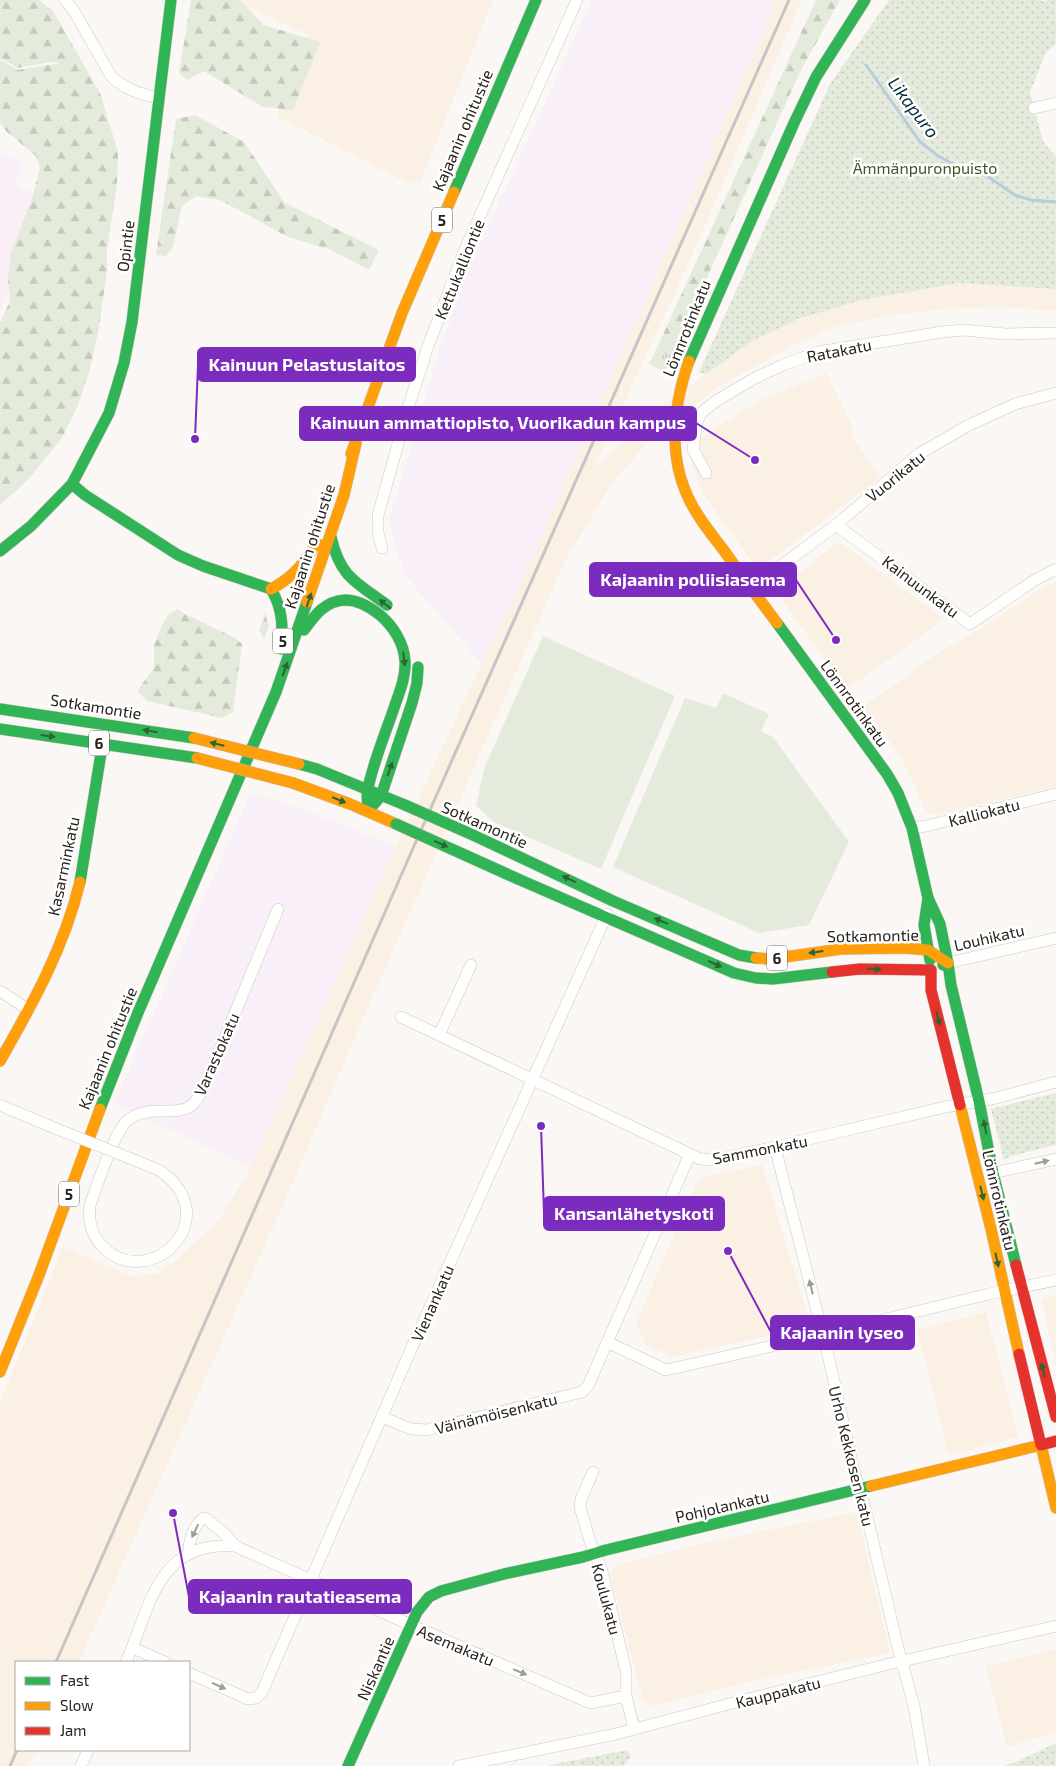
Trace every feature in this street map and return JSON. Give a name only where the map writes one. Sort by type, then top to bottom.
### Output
[{"type":"main road","name":"Opintie","points":[[0,551],[31,526],[72,484],[109,413],[124,363],[132,322],[171,0]]},
{"type":"main road","name":"Kajaanin ohitustie","points":[[254,740],[267,688],[334,491],[356,443],[402,313],[536,0]]},
{"type":"main road","name":"Lönnrotinkatu","points":[[864,0],[816,77],[692,352],[680,383],[675,408],[673,443],[687,498],[750,589],[887,774],[898,793],[912,828],[928,898],[940,924],[951,985],[979,1101],[993,1173],[1054,1403],[1056,1417]]},
{"type":"main road","name":"Kajaanin ohitustie","points":[[0,1372],[39,1275],[108,1087],[276,692],[344,495],[356,443]]},
{"type":"main road","points":[[72,484],[85,495],[178,555],[203,566],[270,589],[290,579],[297,573],[317,543]]},
{"type":"main road","points":[[330,537],[341,569],[394,611]]},
{"type":"main road","points":[[270,589],[282,611],[281,649]]},
{"type":"main road","points":[[293,646],[315,614],[322,608],[341,600],[358,602],[375,610],[388,621],[399,640],[405,663],[403,681],[367,790],[368,811]]},
{"type":"main road","points":[[368,811],[381,796],[412,703],[418,674],[416,655]]},
{"type":"main road","name":"Sotkamontie","points":[[0,709],[194,738],[299,764],[405,805],[613,901],[739,955],[771,959],[840,949],[905,948],[928,950],[948,963]]},
{"type":"main road","name":"Kasarminkatu","points":[[0,1061],[52,966],[72,913],[80,883],[106,724]]},
{"type":"main road","name":"Sotkamontie","points":[[0,729],[197,758],[309,788],[368,811],[734,973],[756,978],[773,979],[860,969],[931,970]]},
{"type":"main road","name":"Lönnrotinkatu","points":[[928,898],[924,925],[931,970],[931,990],[1056,1508]]},
{"type":"main road","name":"Louhikatu","points":[[931,970],[948,963]]},
{"type":"main road","name":"Pohjolankatu","points":[[411,1625],[419,1608],[429,1597],[441,1591],[504,1574],[1056,1441]]},
{"type":"main road","name":"Niskantie","points":[[348,1766],[411,1625]]},
{"type":"main road","name":"Niskantie","points":[[356,1766],[368,1723]]},
{"type":"street","points":[[65,0],[74,11],[111,76],[117,82],[140,94],[158,98]]},
{"type":"street","name":"Kettukalliontie","points":[[382,548],[378,533],[378,515],[428,346],[466,246],[577,0]]},
{"type":"street","points":[[1034,108],[1056,103]]},
{"type":"street","name":"Ratakatu","points":[[706,474],[693,449],[697,421],[702,412],[716,401],[756,378],[800,358],[818,352],[942,332],[964,330],[1005,334],[1056,333]]},
{"type":"street","name":"Vuorikatu","points":[[750,589],[836,525],[919,454],[967,426],[1015,404],[1056,393]]},
{"type":"street","name":"Kainuunkatu","points":[[836,525],[970,624],[1035,580],[1056,569]]},
{"type":"street","name":"Kalliokatu","points":[[912,828],[1056,794]]},
{"type":"street","name":"Vienankatu","points":[[190,1673],[248,1699],[256,1698],[262,1692],[478,1199],[613,901]]},
{"type":"street","name":"Varastokatu","points":[[0,1105],[57,1129],[159,1170],[170,1178],[178,1187],[187,1208],[182,1233],[169,1251],[149,1260],[130,1262],[116,1257],[96,1241],[89,1218],[90,1205],[119,1130],[129,1119],[149,1111],[180,1110],[192,1105],[200,1095],[278,909]]},
{"type":"street","name":"Louhikatu","points":[[948,963],[1056,938]]},
{"type":"street","points":[[439,1035],[471,965]]},
{"type":"street","points":[[0,991],[29,1010]]},
{"type":"street","name":"Sammonkatu","points":[[401,1017],[700,1159],[714,1160],[775,1147],[1056,1082]]},
{"type":"street","name":"Urho Kekkosen katu","points":[[775,1147],[914,1706],[924,1766]]},
{"type":"street","points":[[690,1154],[607,1342],[666,1370],[1056,1280]]},
{"type":"street","points":[[993,1173],[1056,1159]]},
{"type":"street","name":"Väinämöisenkatu","points":[[382,1417],[412,1429],[426,1430],[582,1392],[588,1386],[607,1342]]},
{"type":"street","name":"Koulukatu","points":[[593,1472],[581,1499],[580,1507],[602,1571],[626,1672],[626,1696],[634,1729]]},
{"type":"street","name":"Asemakatu","points":[[189,1554],[189,1543],[199,1522],[203,1518],[207,1519],[226,1535],[235,1546]]},
{"type":"street","name":"Asemakatu","points":[[126,1661],[155,1590],[170,1567],[199,1549],[226,1545],[235,1546],[411,1625],[590,1702],[626,1696]]},
{"type":"street","name":"Kauppakatu","points":[[459,1766],[616,1734],[729,1704],[1056,1626]]},
{"type":"street","points":[[133,1648],[163,1661]]},
{"type":"street","points":[[81,1766],[88,1751]]},
{"type":"street","name":"Kauppakatu","points":[[482,1766],[500,1759]]},
{"type":"shaded area","points":[[234,0],[493,0],[420,183],[408,183],[277,116],[309,35]]},
{"type":"shaded area","points":[[592,0],[777,0],[535,551],[482,664],[404,574],[389,521],[440,348],[472,262]]},
{"type":"shaded area","points":[[777,0],[802,0],[681,280],[593,469],[657,409],[752,341],[798,319],[862,300],[959,283],[1056,289],[1056,311],[1001,307],[942,309],[892,315],[838,326],[800,342],[721,385],[655,434],[611,484],[565,561],[294,1180],[79,1661],[15,1661],[15,1751],[37,1751],[29,1766],[0,1766],[0,1403],[63,1247],[130,1276],[158,1274],[181,1256],[220,1219],[251,1167],[396,846],[535,551]]},
{"type":"shaded area","points":[[0,152],[25,163],[14,183],[46,200],[0,312]]},
{"type":"shaded area","points":[[826,373],[853,428],[851,436],[881,477],[758,570],[702,492],[690,456],[697,441],[757,402]]},
{"type":"shaded area","points":[[839,542],[943,618],[938,624],[846,690],[784,602],[780,587]]},
{"type":"shaded area","points":[[1056,582],[1056,787],[935,815],[928,812],[924,808],[907,769],[886,736],[864,709],[866,705],[940,652],[985,626],[1039,590]]},
{"type":"shaded area","points":[[250,794],[287,803],[396,846],[251,1167],[114,1104]]},
{"type":"shaded area","points":[[762,1165],[811,1326],[672,1357],[645,1344],[636,1324],[698,1179]]},
{"type":"shaded area","points":[[1056,1295],[1056,1368],[1042,1299]]},
{"type":"shaded area","points":[[986,1312],[1018,1437],[949,1455],[917,1329]]},
{"type":"shaded area","points":[[857,1512],[890,1653],[758,1680],[654,1706],[643,1700],[610,1573],[615,1566],[718,1540]]},
{"type":"shaded area","points":[[1056,1649],[1056,1732],[1007,1747],[986,1666]]},
{"type":"green space","points":[[0,0],[39,0],[53,11],[100,93],[118,152],[117,184],[107,250],[107,270],[99,328],[90,369],[78,405],[62,438],[27,481],[0,505],[0,322],[10,301],[8,279],[11,253],[32,199],[40,168],[36,156],[7,132],[0,123],[0,61],[17,70],[61,63],[51,62],[17,68],[3,59],[0,60]]},
{"type":"green space","points":[[191,0],[240,0],[264,25],[320,42],[293,110],[263,107],[204,71],[187,80],[179,73]]},
{"type":"green space","points":[[816,0],[840,0],[801,70],[676,346],[665,354],[656,350]]},
{"type":"green space","name":"Ämmänpuronpuisto","points":[[889,0],[1040,0],[1045,2],[1046,0],[1056,0],[1056,44],[1046,52],[1030,92],[1043,141],[1056,157],[1056,289],[959,283],[862,300],[798,319],[752,341],[706,374],[699,372],[830,84]]},
{"type":"green space","points":[[195,115],[244,142],[285,203],[379,250],[369,270],[331,250],[288,237],[220,200],[196,196],[182,206],[173,247],[166,256],[156,255],[176,119]]},
{"type":"green space","points":[[676,346],[668,368],[661,370],[649,364],[656,350],[665,354]]},
{"type":"green space","points":[[178,609],[235,638],[242,644],[233,712],[222,718],[147,701],[137,691],[154,668],[154,646],[162,625],[168,615]]},
{"type":"green space","points":[[265,613],[269,627],[264,639],[259,630]]},
{"type":"green space","points":[[543,636],[675,696],[601,869],[492,821],[476,805],[485,766]]},
{"type":"green space","points":[[723,693],[769,714],[761,731],[773,737],[849,842],[809,925],[759,933],[613,867],[685,698],[716,708]]},
{"type":"green space","points":[[1056,1093],[1056,1145],[1011,1156],[1004,1160],[991,1109]]},
{"type":"green space","points":[[1056,1743],[1056,1766],[1002,1766],[1016,1762]]},
{"type":"green space","points":[[627,1750],[631,1756],[624,1766],[545,1766]]},
{"type":"waterway","name":"Likapuro","points":[[866,65],[920,142],[937,155],[956,166],[987,176],[1015,195],[1031,200],[1056,202]]},
{"type":"railway","points":[[56,1661],[414,846],[789,0]]},
{"type":"railway","points":[[10,1766],[17,1751]]},
{"type":"traffic: fast","points":[[72,484],[109,413],[124,363],[132,322],[171,0]]},
{"type":"traffic: fast","points":[[454,192],[536,0]]},
{"type":"traffic: fast","points":[[689,361],[816,77],[865,0]]},
{"type":"traffic: fast","points":[[0,551],[31,526],[72,484],[85,495],[178,555],[203,566],[271,589],[280,611],[281,649]]},
{"type":"traffic: fast","points":[[331,537],[344,570],[358,584],[387,605]]},
{"type":"traffic: fast","points":[[304,630],[326,606],[338,601],[350,600],[364,604],[380,615],[389,624],[400,641],[405,661],[404,678],[371,778],[367,794],[368,811]]},
{"type":"traffic: fast","points":[[100,1109],[137,1015],[276,692],[307,602]]},
{"type":"traffic: fast","points":[[777,623],[887,774],[898,793],[912,828],[928,898],[940,924],[948,963],[943,965]]},
{"type":"traffic: fast","points":[[368,811],[381,796],[412,703],[417,683],[418,667]]},
{"type":"traffic: fast","points":[[0,709],[194,738]]},
{"type":"traffic: fast","points":[[0,729],[197,758]]},
{"type":"traffic: fast","points":[[80,882],[104,735]]},
{"type":"traffic: fast","points":[[299,764],[317,769],[405,805]]},
{"type":"traffic: fast","points":[[405,805],[473,835]]},
{"type":"traffic: fast","points":[[396,824],[518,879]]},
{"type":"traffic: fast","points":[[473,835],[613,901],[739,955],[756,958]]},
{"type":"traffic: fast","points":[[518,879],[734,973],[756,978],[773,979],[832,972]]},
{"type":"traffic: fast","points":[[928,898],[924,925],[930,960]]},
{"type":"traffic: fast","points":[[948,963],[951,985],[979,1101],[993,1173],[1016,1265]]},
{"type":"traffic: fast","points":[[348,1766],[417,1612],[429,1597],[441,1591],[504,1574],[583,1557],[871,1486]]},
{"type":"traffic: slow","points":[[351,454],[402,313],[454,192]]},
{"type":"traffic: slow","points":[[689,361],[678,400],[676,420],[675,440],[681,478],[688,497],[701,520],[777,623]]},
{"type":"traffic: slow","points":[[307,602],[344,495],[356,443]]},
{"type":"traffic: slow","points":[[271,589],[286,580],[317,543]]},
{"type":"traffic: slow","points":[[194,738],[299,764]]},
{"type":"traffic: slow","points":[[197,758],[293,783]]},
{"type":"traffic: slow","points":[[293,783],[350,804],[396,824]]},
{"type":"traffic: slow","points":[[0,1061],[36,996],[56,952],[80,882]]},
{"type":"traffic: slow","points":[[756,958],[771,959],[841,949],[905,948],[928,950],[948,963]]},
{"type":"traffic: slow","points":[[960,1105],[991,1229],[1019,1354]]},
{"type":"traffic: slow","points":[[0,1372],[39,1275],[100,1109]]},
{"type":"traffic: slow","points":[[871,1486],[1041,1445],[1056,1508]]},
{"type":"traffic: jam","points":[[832,972],[860,969],[931,970]]},
{"type":"traffic: jam","points":[[931,970],[931,990],[960,1105]]},
{"type":"traffic: jam","points":[[1016,1265],[1056,1417]]},
{"type":"traffic: jam","points":[[1019,1354],[1041,1445],[1056,1441]]},
{"type":"place","name":"Kainuun Pelastuslaitos","points":[[195,439]]},
{"type":"place","name":"Kainuun ammattiopisto, Vuorikadun kampus","points":[[755,460]]},
{"type":"place","name":"Kajaanin poliisiasema","points":[[836,640]]},
{"type":"place","name":"Kansanlähetyskoti","points":[[541,1126]]},
{"type":"place","name":"Kajaanin lyseo","points":[[728,1251]]},
{"type":"place","name":"Kajaanin rautatieasema","points":[[173,1513]]}]
